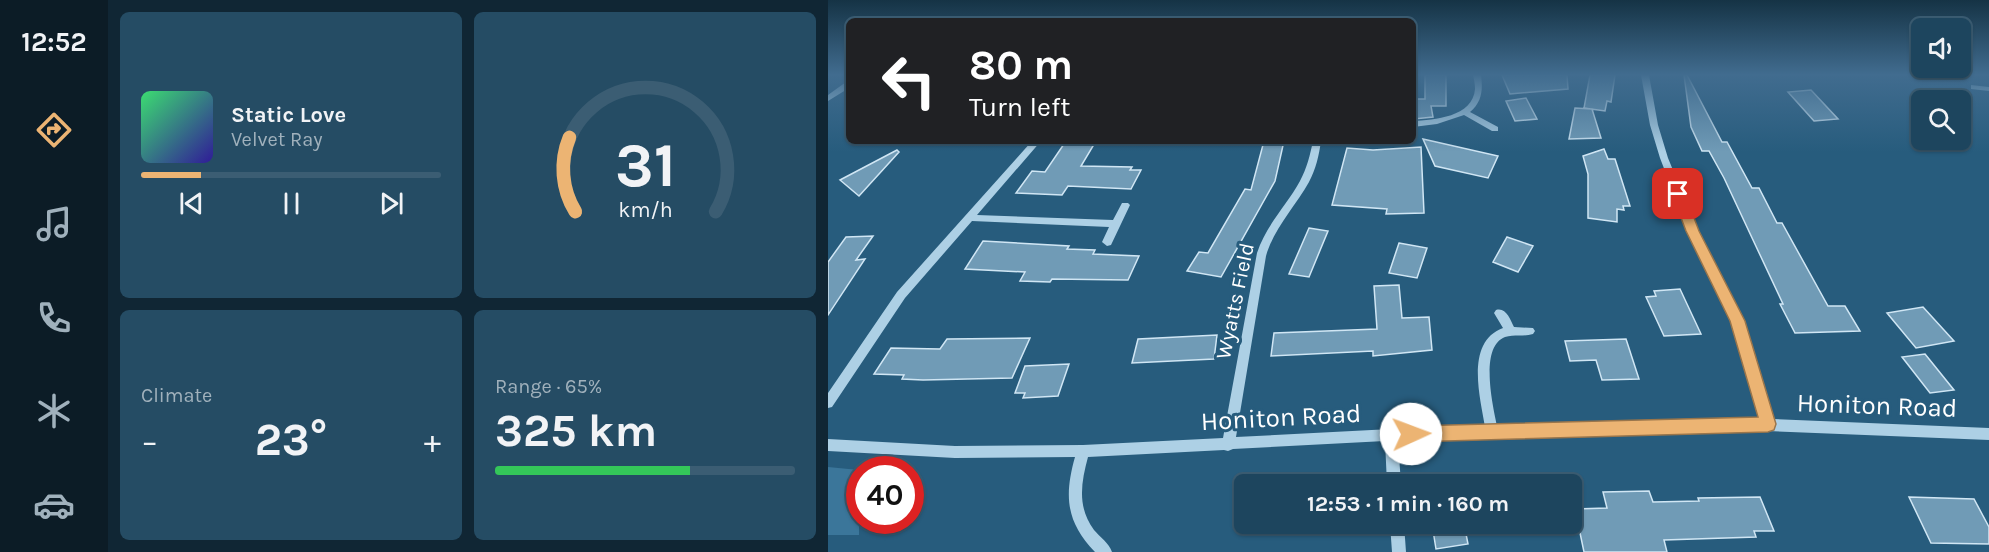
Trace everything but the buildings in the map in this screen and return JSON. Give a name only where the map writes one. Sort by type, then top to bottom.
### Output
[{"type":"street","points":[[1416,124],[1441,121],[1464,112],[1476,101]]},
{"type":"street","points":[[1650,101],[1654,125],[1664,158],[1693,231],[1737,321],[1768,424]]},
{"type":"street","points":[[1464,112],[1495,129]]},
{"type":"street","points":[[828,403],[901,296],[1034,144]]},
{"type":"street","name":"Wyatts Field","points":[[1228,445],[1258,266],[1266,241],[1308,177],[1315,159],[1317,144]]},
{"type":"street","points":[[1107,242],[1125,205]]},
{"type":"street","points":[[971,218],[1116,224]]},
{"type":"street","points":[[1500,313],[1511,331]]},
{"type":"street","points":[[1492,432],[1483,367],[1487,349],[1497,336],[1511,331],[1529,331]]},
{"type":"street","name":"Honiton Road","points":[[828,445],[955,452],[1083,451],[1391,435],[1768,424],[1989,434]]},
{"type":"street","points":[[1391,435],[1393,474]]},
{"type":"street","points":[[1083,451],[1074,484],[1074,506],[1087,536],[1105,552]]},
{"type":"street","points":[[1398,534],[1399,552]]},
{"type":"shaded area","points":[[828,467],[846,469],[846,534],[859,535],[828,535]]},
{"type":"route","points":[[1411,434],[1768,424],[1737,321],[1693,231],[1678,194]]}]
